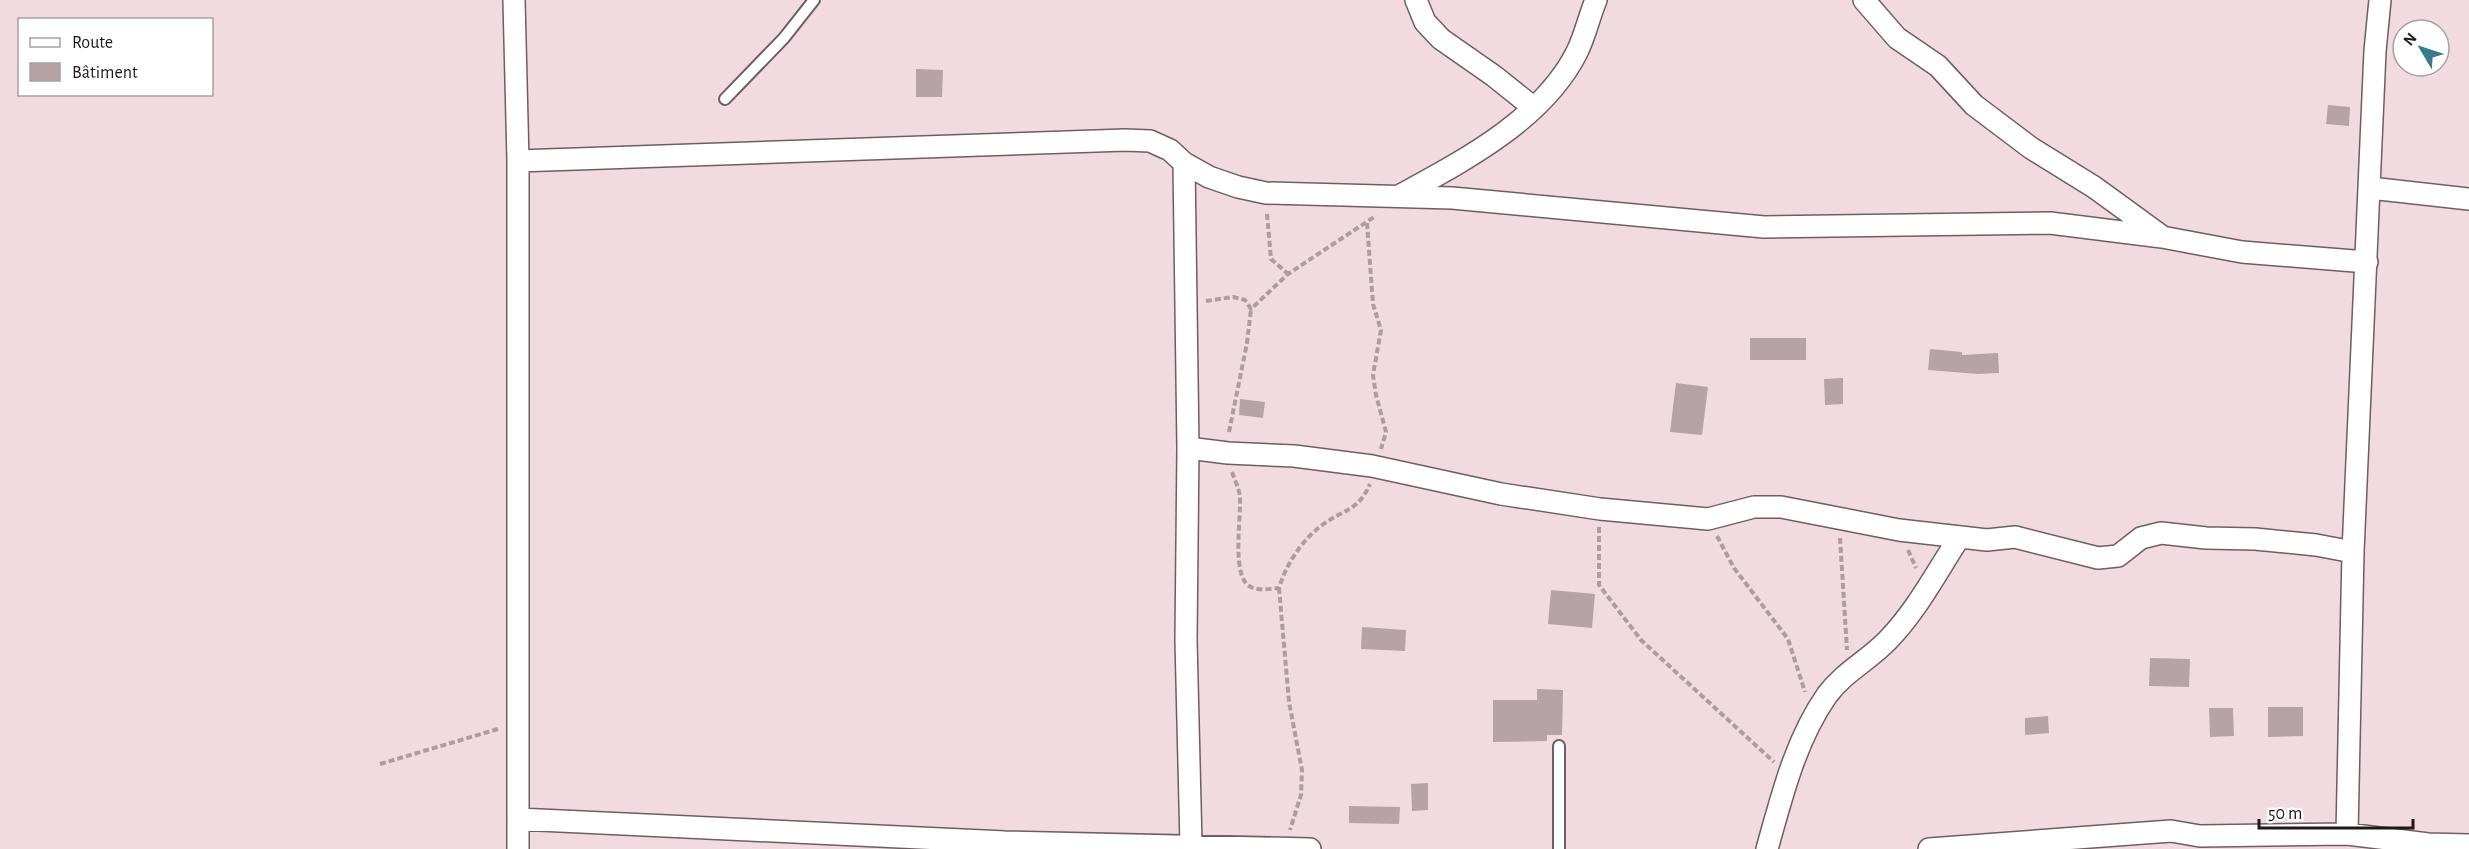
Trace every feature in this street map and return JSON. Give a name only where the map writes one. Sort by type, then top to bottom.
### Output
[{"type":"street","points":[[514,0],[518,161],[518,849]]},
{"type":"street","points":[[1416,0],[1425,22],[1441,39],[1494,76],[1534,108]]},
{"type":"street","points":[[1397,197],[1465,160],[1534,108],[1548,94],[1576,52],[1596,0]]},
{"type":"street","points":[[1863,0],[1897,38],[1938,66],[1974,105],[2031,148],[2094,187],[2162,237]]},
{"type":"street","points":[[2347,834],[2353,552],[2367,262],[2374,51],[2380,0]]},
{"type":"street","points":[[518,161],[1149,141],[1170,150],[1184,163],[1209,177],[1238,188],[1266,193],[1452,198],[1764,227],[2050,223],[2162,237],[2242,252],[2367,262]]},
{"type":"street","points":[[1184,163],[1186,218],[1184,303],[1188,448],[1186,640],[1191,845]]},
{"type":"street","points":[[2370,188],[2469,199]]},
{"type":"street","points":[[1188,448],[1228,453],[1294,456],[1372,466],[1501,494],[1600,509],[1708,519],[1754,507],[1781,507],[1870,526],[1959,538],[1987,540],[2015,537],[2098,558],[2118,556],[2141,538],[2161,533],[2306,544],[2353,552]]},
{"type":"street","points":[[1767,849],[1787,775],[1827,695],[1849,672],[1886,642],[1909,617],[1959,538]]},
{"type":"street","points":[[518,819],[1005,845],[1191,845],[1310,849]]},
{"type":"street","points":[[1929,849],[2171,831],[2200,843],[2347,834],[2428,844],[2469,846]]},
{"type":"lane","points":[[726,99],[784,38],[814,0]]},
{"type":"lane","points":[[1559,746],[1559,849]]},
{"type":"path","points":[[1266,193],[1271,259],[1288,274]]},
{"type":"path","points":[[1184,303],[1233,297],[1245,300],[1251,309],[1288,274],[1367,223],[1397,197]]},
{"type":"path","points":[[1285,849],[1301,795],[1302,771],[1289,702],[1279,588],[1285,568],[1318,528],[1338,514],[1354,507],[1364,497],[1371,482],[1372,466],[1381,451],[1386,432],[1373,375],[1381,330],[1373,304],[1367,223]]},
{"type":"path","points":[[1600,509],[1599,585],[1641,640],[1787,775]]},
{"type":"path","points":[[1839,518],[1849,672]]},
{"type":"path","points":[[1708,519],[1734,568],[1788,639],[1804,687],[1812,722]]},
{"type":"path","points":[[1899,530],[1926,590]]},
{"type":"path","points":[[1251,587],[1279,588]]},
{"type":"path","points":[[380,764],[477,737],[518,721]]},
{"type":"building","points":[[916,69],[943,70],[942,97],[916,97]]},
{"type":"building","points":[[2328,105],[2350,107],[2349,126],[2326,124]]},
{"type":"building","points":[[1750,338],[1806,338],[1806,360],[1750,360]]},
{"type":"building","points":[[1930,349],[1962,352],[1962,355],[1998,353],[1999,373],[1978,374],[1928,370]]},
{"type":"building","points":[[1843,378],[1843,404],[1825,405],[1824,379]]},
{"type":"building","points":[[1676,383],[1708,387],[1702,435],[1670,432]]},
{"type":"building","points":[[1240,399],[1265,402],[1263,418],[1239,415]]},
{"type":"building","points":[[1551,590],[1595,594],[1592,628],[1548,624]]},
{"type":"building","points":[[1362,627],[1406,630],[1405,651],[1361,649]]},
{"type":"building","points":[[2150,658],[2190,659],[2189,687],[2149,686]]},
{"type":"building","points":[[1537,689],[1563,690],[1562,735],[1547,735],[1547,741],[1493,742],[1493,700],[1537,700]]},
{"type":"building","points":[[2268,707],[2303,707],[2303,736],[2268,737]]},
{"type":"building","points":[[2209,708],[2233,708],[2234,736],[2210,737]]},
{"type":"building","points":[[2048,716],[2049,733],[2025,735],[2025,718]]},
{"type":"building","points":[[1428,783],[1428,810],[1412,811],[1411,784]]},
{"type":"building","points":[[1349,806],[1400,807],[1399,824],[1349,823]]}]
